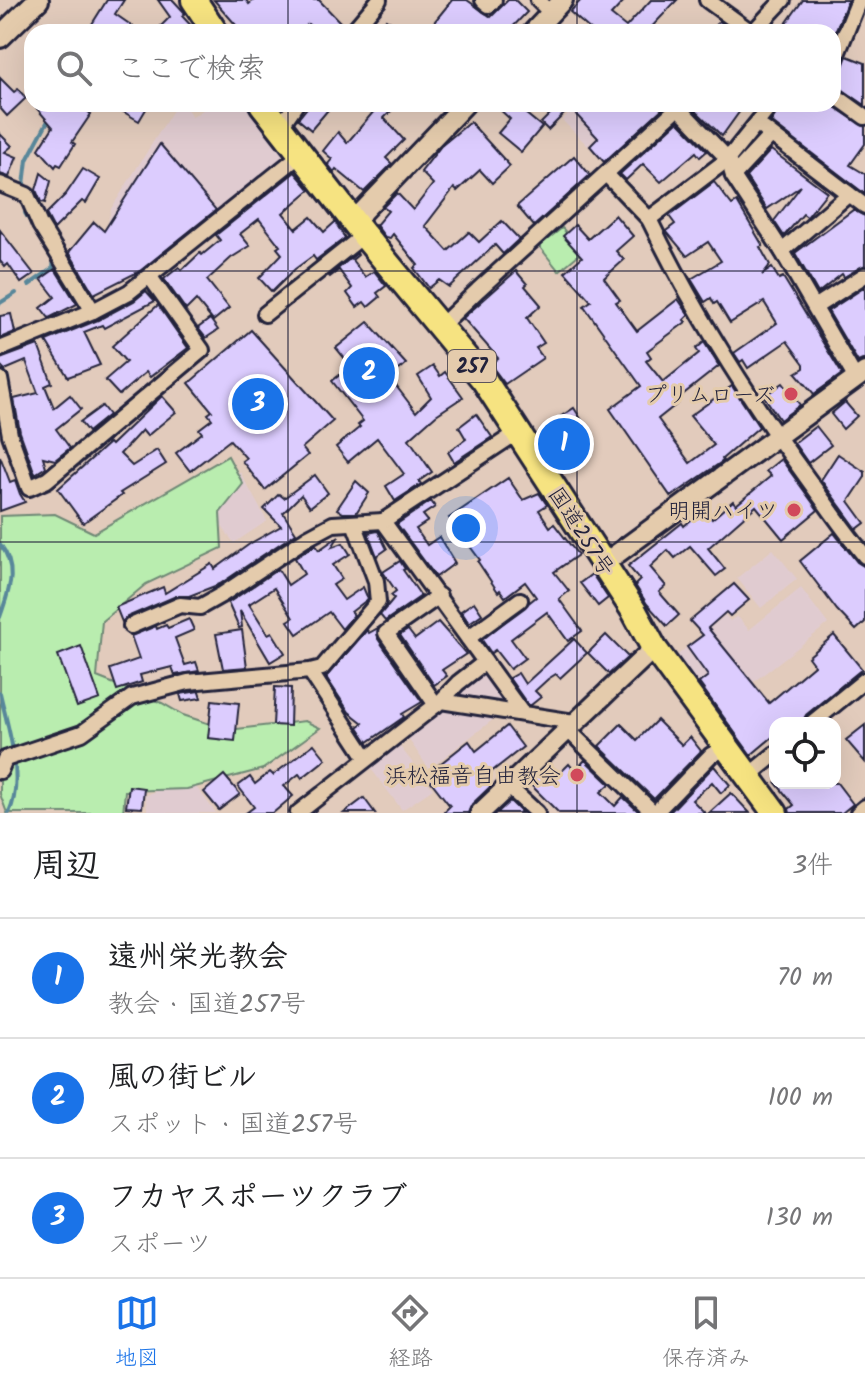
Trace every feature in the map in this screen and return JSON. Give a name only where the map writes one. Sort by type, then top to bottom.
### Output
[{"type":"highway","points":[[194,0],[210,24]]},
{"type":"highway","name":"国道257号","points":[[267,112],[484,380],[654,648],[775,813]]},
{"type":"main road","points":[[0,37],[38,0]]},
{"type":"street","points":[[359,24],[379,0]]},
{"type":"street","points":[[483,0],[489,5],[494,0]]},
{"type":"street","points":[[707,0],[741,24]]},
{"type":"street","points":[[760,24],[783,0]]},
{"type":"street","points":[[841,44],[859,0]]},
{"type":"street","points":[[538,24],[551,4]]},
{"type":"street","points":[[841,100],[865,117]]},
{"type":"street","points":[[279,129],[291,112]]},
{"type":"street","points":[[265,314],[360,230],[362,212],[457,112]]},
{"type":"street","points":[[443,328],[478,290],[674,112]]},
{"type":"street","points":[[603,564],[860,376],[733,176],[728,159],[686,112]]},
{"type":"street","points":[[649,219],[728,159],[766,112]]},
{"type":"street","points":[[758,124],[865,206]]},
{"type":"street","points":[[733,176],[771,135]]},
{"type":"street","points":[[0,349],[93,311],[129,292],[300,155]]},
{"type":"street","points":[[606,174],[649,219],[677,278],[776,435],[865,556]]},
{"type":"street","points":[[0,184],[27,195],[40,225],[93,311]]},
{"type":"street","points":[[782,251],[849,194]]},
{"type":"street","points":[[815,307],[865,275]]},
{"type":"street","points":[[0,379],[10,435],[29,488],[47,480],[202,350],[150,277]]},
{"type":"street","points":[[131,626],[180,605],[200,607],[333,524],[383,521],[518,432]]},
{"type":"street","points":[[383,521],[522,713]]},
{"type":"street","points":[[9,761],[82,733],[132,697],[188,682],[322,668],[378,602],[376,581],[354,523]]},
{"type":"street","points":[[439,596],[386,633],[438,703],[522,713],[571,726],[655,813],[711,755],[728,748]]},
{"type":"street","points":[[468,638],[520,600]]},
{"type":"street","points":[[480,813],[654,648]]},
{"type":"street","points":[[298,813],[485,662]]},
{"type":"street","points":[[310,671],[366,757]]},
{"type":"street","points":[[819,717],[865,680]]},
{"type":"street","points":[[747,777],[769,759]]},
{"type":"street","points":[[508,786],[537,813]]},
{"type":"street","points":[[858,813],[865,807]]},
{"type":"shaded area","points":[[172,112],[189,112],[192,117],[200,112],[255,112],[287,158],[139,277],[108,222],[111,209]]},
{"type":"shaded area","points":[[570,112],[624,112],[588,146],[562,120]]},
{"type":"shaded area","points":[[240,472],[267,521],[234,543],[197,491]]},
{"type":"shaded area","points":[[773,549],[797,579],[761,608],[737,578]]},
{"type":"shaded area","points":[[801,588],[828,624],[715,712],[674,658],[725,615],[730,621],[737,616],[749,630]]},
{"type":"shaded area","points":[[485,670],[510,706],[452,695]]},
{"type":"shaded area","points":[[454,709],[499,715],[429,769],[407,737],[442,711]]},
{"type":"shaded area","points":[[398,744],[433,789],[402,810],[369,766]]},
{"type":"shaded area","points":[[187,775],[216,813],[148,813],[145,796]]},
{"type":"green space","points":[[562,228],[583,251],[559,271],[539,246]]},
{"type":"green space","points":[[228,456],[243,484],[220,513],[222,548],[146,584],[102,621],[97,677],[162,703],[183,715],[228,730],[305,721],[320,728],[263,769],[187,789],[125,791],[123,813],[7,813],[0,794],[0,516],[55,514],[94,533]]},
{"type":"building","points":[[107,0],[124,0],[115,14],[129,24],[92,24]]},
{"type":"building","points":[[158,0],[173,0],[185,13],[182,16],[190,24],[163,24],[170,17]]},
{"type":"building","points":[[214,0],[246,0],[249,4],[254,0],[319,0],[341,23],[340,24],[235,24]]},
{"type":"building","points":[[452,0],[467,0],[491,17],[508,0],[515,0],[527,12],[516,24],[432,24]]},
{"type":"building","points":[[581,0],[625,0],[611,15],[622,24],[584,24],[570,12]]},
{"type":"building","points":[[651,0],[677,0],[654,24],[629,24]]},
{"type":"building","points":[[803,0],[848,0],[838,24],[786,24]]},
{"type":"building","points":[[847,56],[865,63],[865,105],[841,88],[841,72]]},
{"type":"building","points":[[0,78],[14,92],[18,89],[24,100],[7,116],[0,108]]},
{"type":"building","points":[[841,111],[865,127],[865,144],[850,165],[865,174],[865,194],[771,122],[777,112]]},
{"type":"building","points":[[40,112],[91,114],[72,142],[75,144],[61,166],[57,164],[55,167],[39,149],[53,127]]},
{"type":"building","points":[[124,112],[144,112],[139,121]]},
{"type":"building","points":[[304,112],[326,112],[311,130],[298,119]]},
{"type":"building","points":[[373,112],[390,112],[384,118],[404,140],[386,158],[392,164],[364,192],[336,169],[334,172],[328,164],[332,159],[323,151],[338,132],[347,143]]},
{"type":"building","points":[[503,112],[524,112],[542,127],[521,152],[498,133],[510,119]]},
{"type":"building","points":[[552,112],[566,112],[548,130],[541,123]]},
{"type":"building","points":[[574,112],[659,112],[604,162],[590,146],[598,138]]},
{"type":"building","points":[[697,112],[739,112],[722,136]]},
{"type":"building","points":[[678,121],[707,151],[700,157],[696,152],[661,182],[643,164],[626,180],[620,174]]},
{"type":"building","points":[[470,122],[510,166],[492,183],[480,170],[457,191],[454,188],[425,226],[448,251],[469,232],[479,242],[502,221],[519,239],[503,254],[495,245],[449,287],[439,280],[429,288],[414,268],[418,265],[393,234],[390,238],[385,237],[376,225],[388,211],[383,207],[397,193],[413,210],[433,184],[421,172],[441,146]]},
{"type":"building","points":[[0,134],[12,146],[5,152],[17,157],[9,177],[0,174]]},
{"type":"building","points":[[160,144],[216,210],[140,271],[94,294],[69,252],[94,222],[104,231]]},
{"type":"building","points":[[771,150],[827,192],[807,217],[803,214],[784,236],[774,221],[801,186],[767,209],[746,177]]},
{"type":"building","points":[[574,156],[590,175],[534,226],[517,206]]},
{"type":"building","points":[[83,169],[100,179],[86,203],[82,201],[54,229],[46,214],[66,194]]},
{"type":"building","points":[[295,172],[310,190],[283,213],[296,229],[311,217],[324,232],[335,222],[345,238],[316,260],[313,256],[295,269],[272,292],[259,278],[282,254],[277,248],[280,246],[259,219],[240,234],[250,246],[207,280],[229,308],[213,321],[196,300],[186,310],[164,279],[179,267],[182,270],[200,253],[202,255],[220,240],[216,235]]},
{"type":"building","points":[[41,173],[51,181],[45,203],[41,202],[36,190]]},
{"type":"building","points":[[714,182],[732,205],[737,202],[763,246],[760,247],[770,265],[762,275],[772,268],[779,279],[783,277],[842,374],[814,394],[796,373],[804,368],[804,364],[787,341],[748,368],[743,360],[740,362],[734,353],[777,323],[764,302],[730,323],[717,302],[714,304],[711,298],[705,302],[691,279],[721,261],[708,242],[687,256],[666,231],[675,224],[669,216]]},
{"type":"building","points":[[853,210],[865,216],[865,265],[844,277],[842,274],[818,293],[795,253]]},
{"type":"building","points":[[615,215],[633,236],[616,251],[624,260],[604,278],[620,300],[616,302],[637,331],[678,299],[689,315],[684,320],[686,322],[647,351],[651,357],[646,361],[663,382],[699,353],[696,349],[704,342],[719,366],[676,400],[678,403],[658,419],[690,463],[714,445],[690,416],[732,386],[759,427],[723,461],[671,497],[610,409],[641,386],[584,306],[591,301],[565,272],[582,257],[563,236],[575,225],[588,239]]},
{"type":"building","points":[[0,230],[34,274],[21,283],[8,264],[5,267],[0,261]]},
{"type":"building","points":[[357,253],[352,260],[365,277],[374,271],[386,286],[377,293],[380,297],[368,307],[364,302],[357,307],[347,293],[352,288],[339,270],[329,276]]},
{"type":"building","points":[[55,269],[77,304],[49,318],[41,308],[55,297],[41,279]]},
{"type":"building","points":[[516,271],[541,305],[527,318],[544,343],[536,348],[543,358],[505,384],[490,364],[498,358],[463,318]]},
{"type":"building","points":[[865,287],[865,359],[858,362],[828,311]]},
{"type":"building","points":[[146,291],[155,301],[104,328],[102,325],[84,332],[100,365],[68,377],[46,341],[98,320]]},
{"type":"building","points":[[158,305],[188,348],[150,377],[146,372],[119,395],[105,380],[126,362],[112,346]]},
{"type":"building","points":[[11,314],[15,332],[0,338],[0,316]]},
{"type":"building","points":[[210,319],[218,330],[206,338],[198,328]]},
{"type":"building","points":[[368,322],[406,364],[390,378],[416,412],[431,397],[418,376],[433,366],[440,376],[445,372],[463,397],[409,439],[432,472],[419,481],[421,484],[395,501],[386,486],[404,474],[377,438],[348,462],[336,447],[363,421],[332,381],[351,366],[336,348]]},
{"type":"building","points":[[251,330],[333,421],[302,448],[308,455],[265,490],[242,461],[246,458],[230,440],[190,471],[176,453],[202,433],[199,429],[212,419],[208,414],[212,411],[189,383]]},
{"type":"building","points":[[38,345],[52,383],[45,386],[54,408],[70,395],[81,409],[56,429],[70,448],[55,460],[43,457],[46,467],[35,474],[20,432],[14,399],[38,393],[26,361],[5,370],[0,365],[0,359]]},
{"type":"building","points":[[783,383],[800,405],[780,420],[764,396]]},
{"type":"building","points":[[162,396],[176,412],[147,436],[142,430],[120,454],[132,466],[157,450],[166,464],[120,493],[122,495],[83,523],[58,489],[109,443],[111,445]]},
{"type":"building","points":[[845,402],[857,416],[843,429],[831,414]]},
{"type":"building","points":[[102,406],[109,415],[88,432],[80,422]]},
{"type":"building","points":[[574,408],[592,436],[554,461],[542,442],[555,434],[549,424]]},
{"type":"building","points":[[476,414],[492,437],[454,462],[448,452],[466,439],[459,427]]},
{"type":"building","points":[[816,426],[831,445],[808,463],[794,443]]},
{"type":"building","points":[[838,454],[865,472],[865,477],[849,501],[865,523],[857,529],[821,480]]},
{"type":"building","points":[[0,456],[10,482],[15,480],[25,502],[0,511]]},
{"type":"building","points":[[781,459],[818,510],[783,539],[756,506],[708,548],[725,569],[716,576],[690,546],[675,558],[668,550],[650,567],[666,586],[659,592],[679,615],[667,626],[647,604],[635,585],[640,580],[628,566],[704,509],[712,519],[733,501],[736,505],[771,476],[766,471]]},
{"type":"building","points":[[315,475],[328,493],[310,507],[301,495],[283,513],[296,533],[220,584],[189,596],[176,596],[122,622],[116,607],[163,587],[165,593],[212,564],[215,569],[281,526],[264,509],[279,494],[284,498]]},
{"type":"building","points":[[508,478],[523,500],[539,493],[547,505],[539,510],[550,527],[554,524],[578,555],[554,572],[569,591],[559,599],[582,631],[568,641],[547,612],[511,639],[525,658],[510,669],[495,650],[491,653],[482,640],[536,597],[525,582],[505,597],[500,590],[498,592],[478,562],[480,560],[449,518]]},
{"type":"building","points":[[356,481],[369,493],[356,513],[343,513],[337,509]]},
{"type":"building","points":[[431,501],[435,507],[423,515],[428,521],[416,529],[427,545],[439,537],[455,563],[436,577],[397,524]]},
{"type":"building","points":[[378,531],[387,549],[377,556],[368,533]]},
{"type":"building","points":[[834,533],[857,562],[865,567],[865,622],[856,630],[800,561]]},
{"type":"building","points":[[339,536],[332,547],[343,543],[350,554],[333,565],[342,579],[333,585],[344,600],[363,587],[368,599],[351,612],[354,615],[342,629],[329,612],[297,634],[288,621],[293,618],[274,588],[249,604],[268,634],[272,632],[285,653],[270,662],[240,611],[242,627],[239,628],[228,603],[278,569],[288,585],[304,574],[295,558],[316,545],[319,550]]},
{"type":"building","points":[[400,561],[421,596],[385,621],[380,615],[396,591],[383,572]]},
{"type":"building","points":[[592,574],[608,598],[598,606],[580,583]]},
{"type":"building","points":[[734,584],[749,600],[730,616],[726,612],[708,628],[769,703],[814,665],[808,657],[834,635],[862,669],[805,717],[769,717],[769,740],[751,755],[699,683],[708,676],[687,647],[703,635],[690,621]]},
{"type":"building","points":[[474,602],[482,614],[469,623],[461,611]]},
{"type":"building","points":[[189,619],[194,630],[175,638],[185,665],[196,662],[199,671],[175,675],[172,667],[140,675],[142,682],[117,690],[110,669],[139,659],[131,636],[156,626],[157,629],[166,625],[168,628]]},
{"type":"building","points":[[438,622],[466,654],[442,670],[447,676],[434,685],[400,635],[408,630],[415,639]]},
{"type":"building","points":[[378,628],[378,639],[422,702],[368,742],[358,727],[363,723],[349,712],[326,677],[367,630],[369,633]]},
{"type":"building","points":[[242,630],[247,667],[223,669],[216,634]]},
{"type":"building","points":[[606,635],[628,657],[609,674],[588,653]]},
{"type":"building","points":[[574,639],[587,653],[560,678],[556,674],[548,679],[535,691],[541,697],[528,705],[509,678],[518,673],[525,684]]},
{"type":"building","points":[[81,646],[100,699],[77,707],[58,655]]},
{"type":"building","points":[[275,687],[291,688],[290,726],[273,725]]},
{"type":"building","points":[[199,691],[201,698],[182,701],[180,694]]},
{"type":"building","points":[[212,700],[239,703],[235,741],[208,738]]},
{"type":"building","points":[[657,720],[682,745],[690,737],[701,751],[654,799],[599,746],[621,724],[637,740]]},
{"type":"building","points":[[865,725],[865,762],[846,740]]},
{"type":"building","points":[[507,726],[523,747],[485,777],[492,785],[472,804],[468,813],[443,813],[450,806],[426,775],[469,741],[476,751]]},
{"type":"building","points":[[314,744],[326,759],[302,778],[299,774],[284,786],[293,796],[273,813],[246,813],[254,807],[238,786],[250,777],[255,784],[270,772],[273,775]]},
{"type":"building","points":[[585,760],[610,784],[601,792],[615,806],[623,797],[640,813],[559,813],[529,783],[540,773],[546,780],[550,776],[553,780],[569,764],[575,771]]},
{"type":"building","points":[[714,766],[730,785],[721,793],[712,782],[692,800],[705,813],[669,813]]},
{"type":"building","points":[[224,775],[240,794],[219,810],[204,792]]},
{"type":"building","points":[[129,786],[144,788],[142,808],[126,807]]},
{"type":"building","points":[[841,788],[853,804],[842,813],[790,813],[789,809],[794,805],[781,789]]},
{"type":"building","points":[[731,793],[750,813],[709,813]]},
{"type":"building","points":[[364,798],[375,813],[344,813]]},
{"type":"building","points":[[510,801],[522,813],[497,813]]},
{"type":"waterway","points":[[24,185],[27,160],[50,117]]},
{"type":"waterway","points":[[25,213],[34,228]]},
{"type":"waterway","points":[[29,285],[53,268],[54,259]]},
{"type":"waterway","points":[[0,303],[16,293]]},
{"type":"waterway","points":[[0,544],[11,571],[0,617]]},
{"type":"waterway","points":[[0,693],[15,769],[14,799],[9,813]]},
{"type":"place","name":"風の街ビル","points":[[369,373]]},
{"type":"place","name":"プリムローズ","points":[[791,394]]},
{"type":"place","name":"フカヤスポーツクラブ","points":[[258,404]]},
{"type":"place","name":"遠州栄光教会","points":[[564,444]]},
{"type":"place","name":"明開ハイツ","points":[[794,510]]},
{"type":"place","name":"浜松福音自由教会","points":[[577,775]]}]
